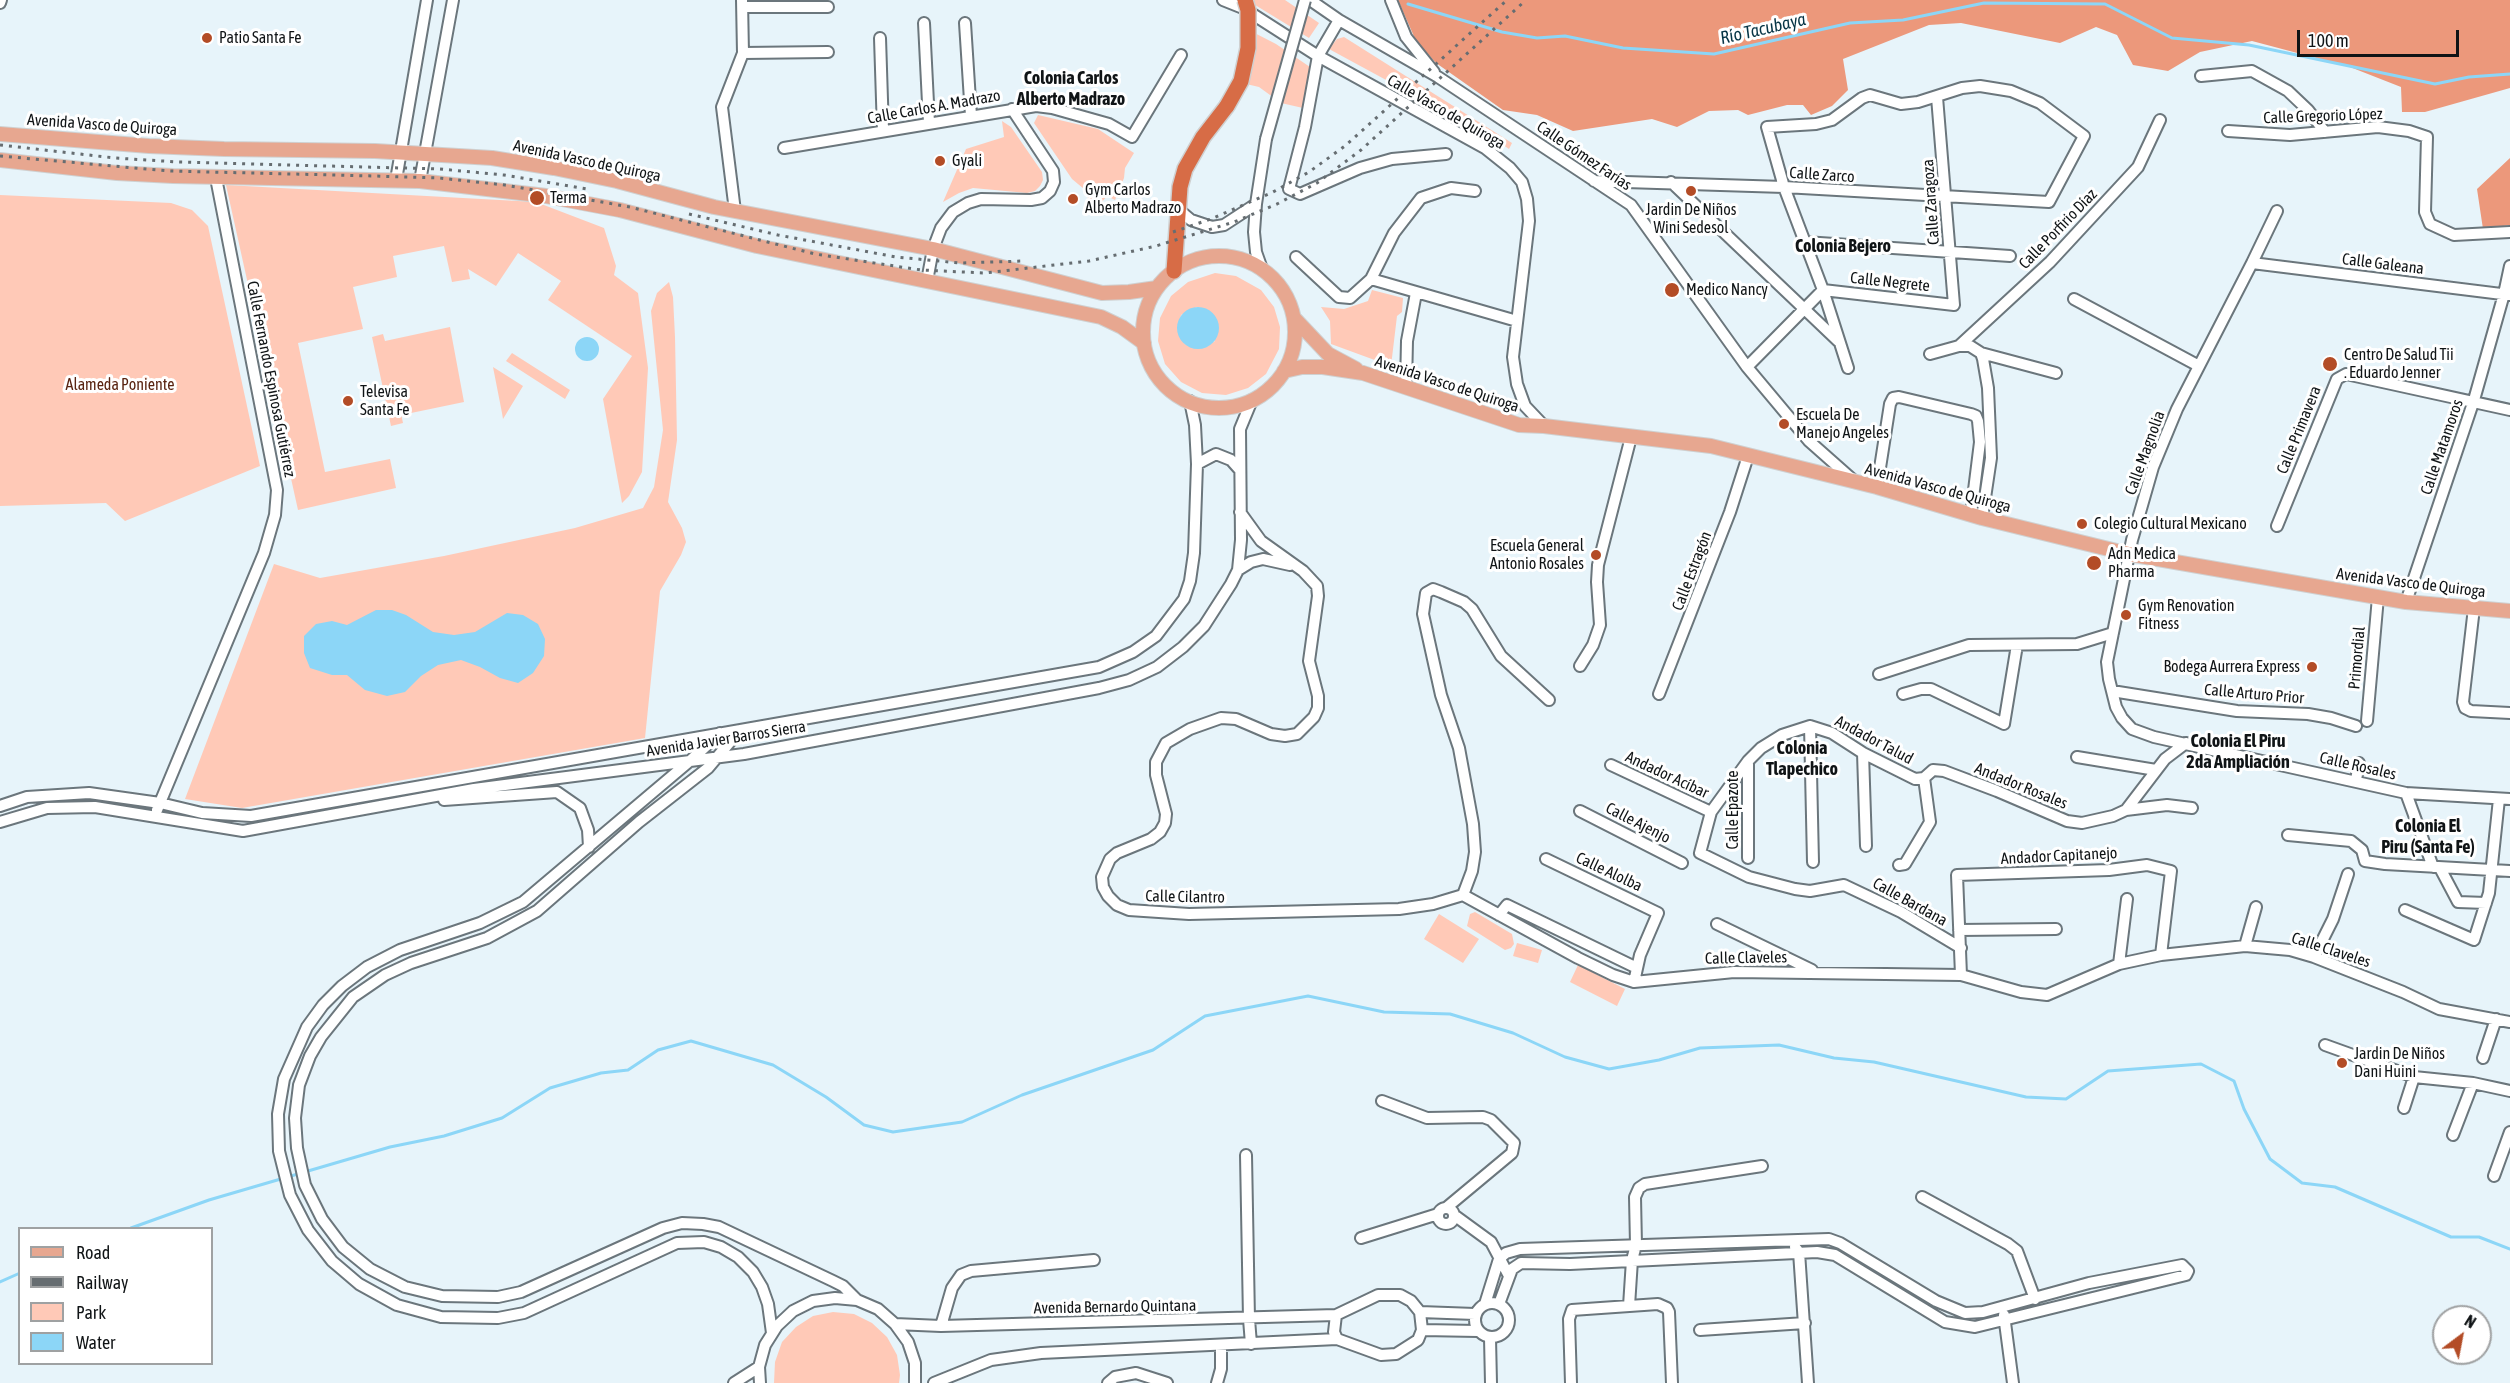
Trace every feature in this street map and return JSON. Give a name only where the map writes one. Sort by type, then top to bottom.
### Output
[{"type":"highway","points":[[1174,271],[1180,187],[1185,169],[1203,137],[1227,106],[1241,81],[1248,48],[1248,10],[1245,0]]},
{"type":"main road","name":"Avenida Vasco de Quiroga","points":[[0,134],[202,148],[401,152],[492,159],[618,181],[735,211],[933,249],[1102,293],[1157,288]]},
{"type":"main road","points":[[0,160],[117,173],[216,178],[420,181],[503,190],[620,210],[757,246],[1101,317],[1122,327],[1144,343]]},
{"type":"main road","points":[[1217,256],[1240,259],[1262,269],[1282,291],[1294,318],[1294,345],[1284,371],[1270,388],[1252,400],[1221,407],[1190,401],[1173,392],[1159,378],[1150,362],[1144,343],[1145,314],[1157,288],[1174,271],[1194,260],[1217,256]]},
{"type":"main road","name":"Avenida Vasco de Quiroga","points":[[1294,318],[1328,354],[1363,373]]},
{"type":"main road","name":"Avenida Vasco de Quiroga","points":[[1284,371],[1302,367],[1323,367],[1363,373],[1519,425],[1699,444],[1855,482],[1976,516],[2129,554],[2406,602],[2510,611]]},
{"type":"street","points":[[396,180],[427,0]]},
{"type":"street","points":[[420,181],[453,0]]},
{"type":"street","name":"Calle Vasco de Quiroga","points":[[1223,0],[1243,8],[1318,56],[1485,148],[1510,168],[1522,182],[1527,199],[1529,221],[1514,357],[1517,384],[1525,406],[1544,426]]},
{"type":"street","points":[[1262,269],[1256,252],[1254,232],[1266,139],[1305,0]]},
{"type":"street","name":"Calle Gómez Farías","points":[[1310,0],[1339,20],[1438,77],[1631,205],[1747,367],[1809,441],[1855,482]]},
{"type":"street","points":[[1391,0],[1406,37],[1438,77]]},
{"type":"street","points":[[735,211],[722,106],[743,53],[743,3],[828,7]]},
{"type":"street","points":[[1339,20],[1318,56],[1305,127],[1289,189],[1300,194],[1360,168],[1392,159],[1446,154]]},
{"type":"street","points":[[965,22],[971,116]]},
{"type":"street","points":[[924,23],[929,123]]},
{"type":"street","points":[[880,38],[883,131]]},
{"type":"street","points":[[743,53],[828,52]]},
{"type":"street","name":"Calle Carlos A. Madrazo","points":[[784,148],[1036,106],[1052,108],[1109,124],[1132,137],[1181,55]]},
{"type":"street","points":[[2201,76],[2252,71],[2288,91],[2308,110],[2325,132]]},
{"type":"street","name":"Calle Zarco","points":[[1594,181],[1784,187],[2049,202],[2084,136],[2040,103],[2011,91],[1980,86],[1962,88],[1937,97]]},
{"type":"street","points":[[1848,368],[1823,290],[1784,187],[1767,127],[1816,124],[1832,120],[1862,98],[1870,95],[1901,104],[1937,97]]},
{"type":"street","name":"Calle Zaragoza","points":[[1937,97],[1954,304]]},
{"type":"street","points":[[927,281],[933,249],[941,228],[953,212],[968,203],[981,199],[1031,200],[1042,198],[1050,191],[1054,182],[1053,171],[1012,109]]},
{"type":"street","name":"Calle Porfirio Díaz","points":[[1930,354],[1959,346],[2050,262],[2138,167],[2160,120]]},
{"type":"street","name":"Calle Gregorio López","points":[[2228,131],[2290,135],[2378,127],[2409,131],[2427,137],[2425,212],[2430,224],[2454,235],[2510,232]]},
{"type":"street","name":"Calle Fernando Espinosa Gutiérrez","points":[[155,816],[264,553],[275,515],[277,490],[216,178]]},
{"type":"street","points":[[1671,182],[1839,343]]},
{"type":"street","points":[[1296,257],[1339,297],[1350,298],[1371,279],[1394,233],[1421,198],[1451,188],[1475,191]]},
{"type":"street","points":[[1178,209],[1191,220],[1212,227],[1224,225],[1256,204]]},
{"type":"street","name":"Calle Magnolia","points":[[2132,729],[2122,718],[2112,691],[2107,662],[2129,554],[2153,467],[2176,409],[2277,211]]},
{"type":"street","points":[[1805,242],[2010,256]]},
{"type":"street","name":"Calle Galeana","points":[[2252,263],[2507,295]]},
{"type":"street","name":"Calle Matamoros","points":[[2406,602],[2507,295],[2510,266]]},
{"type":"street","points":[[1371,279],[1517,321]]},
{"type":"street","points":[[1747,367],[1823,290]]},
{"type":"street","name":"Calle Negrete","points":[[1823,290],[1954,304]]},
{"type":"street","points":[[1406,386],[1407,341],[1416,293]]},
{"type":"street","points":[[2074,299],[2199,366]]},
{"type":"street","points":[[1959,346],[1970,346],[1981,353],[2056,373]]},
{"type":"street","points":[[1976,516],[1991,458],[1988,388],[1981,353]]},
{"type":"street","name":"Calle Primavera","points":[[2277,526],[2337,379],[2346,374],[2474,400],[2510,410]]},
{"type":"street","points":[[1877,488],[1890,404],[1893,399],[1899,397],[1971,414],[1976,416],[1978,421],[1980,442],[1976,516]]},
{"type":"street","name":"Avenida Javier Barros Sierra","points":[[0,822],[47,808],[95,807],[243,831],[474,789],[718,757],[1100,688],[1129,680],[1157,667],[1183,647],[1204,626],[1238,570],[1241,556],[1240,429],[1252,400]]},
{"type":"street","name":"Avenida Javier Barros Sierra","points":[[0,806],[27,796],[89,793],[160,803],[202,813],[251,816],[1099,666],[1133,652],[1156,636],[1184,599],[1190,581],[1194,553],[1197,464],[1195,425],[1190,401]]},
{"type":"street","points":[[1580,666],[1593,645],[1600,625],[1598,566],[1631,437]]},
{"type":"street","points":[[1197,464],[1216,454],[1231,460],[1239,469]]},
{"type":"street","name":"Calle Estragón","points":[[1659,694],[1722,534],[1748,456]]},
{"type":"street","name":"Calle Cilantro","points":[[1240,512],[1261,541],[1312,578],[1317,586],[1318,596],[1309,661],[1318,696],[1318,708],[1314,717],[1297,734],[1285,736],[1271,734],[1236,719],[1221,718],[1190,729],[1166,743],[1156,762],[1156,775],[1166,814],[1165,823],[1160,832],[1151,839],[1118,853],[1110,859],[1102,877],[1103,887],[1108,896],[1129,910],[1190,914],[1399,909],[1433,904],[1463,895]]},
{"type":"street","name":"Calle Cilantro","points":[[1238,570],[1251,562],[1263,559],[1293,565]]},
{"type":"street","points":[[1463,895],[1472,871],[1475,852],[1473,824],[1459,748],[1441,695],[1424,614],[1426,593],[1433,589],[1464,602],[1472,609],[1501,656],[1549,700]]},
{"type":"street","name":"Primordial","points":[[2367,721],[2378,597]]},
{"type":"street","points":[[2474,608],[2463,702],[2465,708],[2471,711],[2510,713]]},
{"type":"street","points":[[1880,674],[1979,643],[2077,644],[2113,633]]},
{"type":"street","points":[[1903,694],[1931,689],[2004,724],[2017,645]]},
{"type":"street","name":"Calle Arturo Prior","points":[[2112,691],[2237,711],[2331,717],[2356,726]]},
{"type":"street","points":[[1810,726],[1813,862]]},
{"type":"street","name":"Andador Talud","points":[[1810,726],[1832,733],[1863,753],[1916,779],[1924,778]]},
{"type":"street","name":"Calle Epazote","points":[[1810,726],[1782,735],[1761,748],[1748,761],[1711,812],[1700,853],[1749,878],[1795,889],[1810,891],[1844,885]]},
{"type":"street","name":"Calle Rosales","points":[[2132,729],[2154,737],[2356,780],[2406,793],[2504,799]]},
{"type":"street","points":[[740,730],[708,768],[639,822],[537,911],[487,938],[402,967],[385,975],[353,997],[321,1037],[306,1065],[299,1085],[295,1118],[297,1148],[305,1185],[322,1219],[343,1247],[370,1269],[405,1287],[442,1296],[498,1297],[521,1292],[663,1228],[682,1223],[719,1227],[843,1286],[857,1300]]},
{"type":"street","points":[[720,733],[523,902],[480,923],[440,934],[400,950],[367,967],[342,986],[323,1005],[307,1027],[284,1079],[278,1114],[279,1152],[290,1195],[308,1230],[332,1261],[359,1284],[397,1305],[441,1317],[472,1319],[498,1318],[524,1313],[677,1243],[704,1242],[721,1247],[738,1257],[753,1272],[768,1304],[772,1333]]},
{"type":"street","points":[[2126,810],[2165,759],[2186,743]]},
{"type":"street","points":[[1863,753],[1866,846]]},
{"type":"street","points":[[2077,757],[2156,770]]},
{"type":"street","name":"Calle Epazote","points":[[1748,761],[1749,858]]},
{"type":"street","points":[[2356,780],[2359,763]]},
{"type":"street","name":"Andador Acíbar","points":[[1611,765],[1711,812]]},
{"type":"street","name":"Andador Rosales","points":[[1924,778],[1934,770],[1944,771],[2067,821],[2082,823],[2097,821],[2126,810],[2167,805],[2192,808]]},
{"type":"street","points":[[1899,865],[1905,864],[1930,822],[1924,778]]},
{"type":"street","points":[[399,803],[557,792],[580,808],[588,830],[589,847]]},
{"type":"street","points":[[2406,793],[2437,867],[2458,902],[2486,903]]},
{"type":"street","points":[[2405,910],[2474,940],[2486,903],[2504,799]]},
{"type":"street","name":"Calle Ajenjo","points":[[1580,811],[1682,862]]},
{"type":"street","points":[[2289,835],[2351,841],[2362,850],[2365,861],[2510,871]]},
{"type":"street","name":"Calle Alolba","points":[[1546,859],[1658,912],[1637,968]]},
{"type":"street","name":"Andador Capitanejo","points":[[1959,930],[1957,875],[2109,870],[2146,865],[2171,871],[2161,955]]},
{"type":"street","points":[[2314,957],[2333,919],[2348,874]]},
{"type":"street","name":"Calle Bardana","points":[[1844,885],[1901,912],[1961,948]]},
{"type":"street","name":"Calle Claveles","points":[[1463,895],[1613,975],[1634,982],[1707,973],[1815,972],[1961,975],[2021,992],[2047,995],[2119,964],[2161,955],[2245,946],[2290,950],[2385,984],[2439,1009],[2510,1022]]},
{"type":"street","points":[[2119,964],[2127,899]]},
{"type":"street","points":[[1498,915],[1507,905],[1637,968],[1634,982]]},
{"type":"street","points":[[2245,946],[2256,907]]},
{"type":"street","points":[[1717,924],[1815,972]]},
{"type":"street","points":[[1961,975],[1959,930],[2056,929]]},
{"type":"street","points":[[2483,1058],[2496,1019]]},
{"type":"street","points":[[2325,1045],[2415,1077],[2473,1083],[2510,1091]]},
{"type":"street","points":[[2404,1108],[2415,1077]]},
{"type":"street","points":[[2453,1135],[2473,1083]]},
{"type":"street","points":[[1360,1239],[1446,1212],[1512,1153],[1514,1143],[1491,1120],[1483,1117],[1427,1118],[1382,1101]]},
{"type":"street","points":[[2494,1176],[2510,1132]]},
{"type":"street","points":[[1246,1155],[1251,1344]]},
{"type":"street","points":[[1629,1306],[1632,1260],[1636,1245],[1635,1197],[1639,1188],[1645,1184],[1762,1166]]},
{"type":"street","points":[[1922,1197],[2017,1251],[2035,1299]]},
{"type":"street","points":[[1446,1212],[1491,1242],[1509,1276]]},
{"type":"street","points":[[1478,1331],[1474,1323],[1475,1314],[1485,1304],[1499,1259],[1506,1253],[1520,1249],[1819,1238],[1840,1243],[1952,1309],[1965,1313],[2003,1307],[2089,1283],[2182,1265],[2188,1271],[2186,1275],[1975,1327],[1945,1322],[1835,1255],[1817,1252],[1570,1264],[1521,1263],[1512,1269],[1499,1304]]},
{"type":"street","points":[[1790,1239],[1799,1252],[1808,1383]]},
{"type":"street","points":[[940,1326],[952,1288],[961,1275],[970,1271],[1094,1260]]},
{"type":"street","points":[[2089,1283],[2092,1298]]},
{"type":"street","points":[[2070,1288],[2072,1304]]},
{"type":"street","name":"Avenida Bernardo Quintana","points":[[895,1324],[940,1326],[1336,1316],[1378,1295],[1388,1294],[1400,1295],[1411,1301],[1420,1312]]},
{"type":"street","points":[[760,1383],[759,1367],[765,1345],[772,1333],[793,1311],[813,1301],[835,1298],[857,1300],[878,1309],[895,1324],[908,1342],[915,1363],[915,1383]]},
{"type":"street","points":[[1422,1330],[1478,1331],[1490,1338],[1504,1334],[1508,1328],[1509,1314],[1499,1304],[1485,1304]]},
{"type":"street","points":[[1571,1383],[1569,1319],[1572,1310],[1658,1304],[1667,1308],[1669,1312],[1672,1383]]},
{"type":"street","points":[[2003,1307],[2013,1383]]},
{"type":"street","points":[[934,1383],[991,1360],[1021,1356],[1337,1339],[1381,1355],[1396,1354],[1418,1340],[1422,1330],[1420,1312],[1475,1314]]},
{"type":"street","points":[[1336,1316],[1334,1332],[1337,1339]]},
{"type":"street","points":[[1700,1330],[1805,1323]]},
{"type":"street","points":[[1490,1338],[1491,1383]]},
{"type":"street","points":[[1217,1383],[1221,1369],[1221,1347]]},
{"type":"street","points":[[734,1383],[759,1367]]},
{"type":"street","points":[[1108,1383],[1115,1377],[1136,1373],[1167,1383]]},
{"type":"green space","points":[[1247,0],[1285,0],[1319,23],[1309,38]]},
{"type":"green space","points":[[1241,26],[1276,44],[1310,67],[1303,108],[1281,103],[1259,87],[1242,83]]},
{"type":"green space","points":[[1344,37],[1512,143],[1509,149],[1493,138],[1329,49],[1337,39]]},
{"type":"green space","points":[[1038,115],[1098,129],[1134,153],[1125,168],[1124,178],[1115,200],[1107,196],[1093,212],[1085,208],[1088,198],[1084,189],[1072,179],[1034,123]]},
{"type":"green space","points":[[1002,121],[1011,127],[1042,172],[1043,180],[1040,186],[1035,191],[1027,193],[973,188],[943,202],[966,149],[1004,137]]},
{"type":"green space","points":[[226,185],[536,202],[604,228],[616,266],[614,275],[638,293],[648,368],[642,472],[629,496],[622,503],[603,399],[632,356],[548,300],[561,281],[518,253],[496,286],[468,269],[470,279],[452,282],[444,246],[393,256],[397,277],[353,287],[363,329],[298,343],[325,472],[390,459],[396,488],[298,510]]},
{"type":"green space","name":"Alameda Poniente","points":[[0,195],[171,203],[192,210],[208,226],[260,466],[125,521],[106,503],[0,506]]},
{"type":"green space","points":[[1215,273],[1236,276],[1261,290],[1274,307],[1280,327],[1279,349],[1266,374],[1248,388],[1226,395],[1202,393],[1181,382],[1165,364],[1158,341],[1160,318],[1171,296],[1188,282]],"holes":[[[1197,307],[1208,310],[1215,341],[1204,348],[1185,344],[1178,333],[1181,315]]]},
{"type":"green space","points":[[669,282],[673,297],[677,440],[668,502],[682,528],[686,542],[660,591],[645,738],[242,808],[185,799],[274,564],[320,578],[444,556],[575,528],[643,508],[654,487],[663,430],[651,311],[657,293]]},
{"type":"green space","points":[[1372,290],[1403,298],[1402,312],[1397,316],[1391,366],[1331,344],[1330,321],[1321,307],[1344,309],[1368,301]]},
{"type":"green space","points":[[450,327],[464,402],[411,413],[409,407],[400,409],[403,423],[391,426],[372,337],[383,334],[385,341]]},
{"type":"green space","points":[[512,353],[570,390],[565,399],[506,361]]},
{"type":"green space","points":[[493,367],[523,386],[503,419],[502,413]]},
{"type":"green space","points":[[1475,912],[1512,934],[1514,944],[1511,948],[1505,950],[1467,926],[1470,914]]},
{"type":"green space","points":[[1439,914],[1479,939],[1463,963],[1424,939]]},
{"type":"green space","points":[[1517,943],[1542,950],[1538,963],[1513,956]]},
{"type":"green space","points":[[1578,965],[1625,989],[1617,1006],[1570,982]]},
{"type":"green space","points":[[833,1312],[854,1314],[872,1323],[887,1337],[897,1355],[899,1383],[774,1383],[775,1362],[782,1342],[796,1327],[813,1316]]},
{"type":"shaded area","points":[[1398,0],[2510,0],[2510,88],[2425,112],[2402,112],[2401,87],[2350,67],[2252,41],[2200,52],[2168,71],[2133,65],[2117,35],[2096,27],[2060,43],[1961,23],[1929,25],[1843,59],[1848,90],[1832,106],[1811,115],[1803,105],[1787,105],[1748,115],[1738,110],[1709,111],[1677,127],[1652,119],[1573,131],[1537,115],[1503,110],[1436,63],[1416,41]]},
{"type":"shaded area","points":[[2510,158],[2510,225],[2483,229],[2477,189]]},
{"type":"water","points":[[1198,307],[1213,313],[1219,328],[1213,343],[1198,349],[1183,343],[1177,328],[1183,313]]},
{"type":"water","points":[[587,337],[592,338],[598,344],[598,354],[592,360],[587,361],[582,360],[576,354],[575,349],[576,344],[582,338]]},
{"type":"water","points":[[376,610],[392,610],[406,615],[433,632],[454,635],[475,632],[507,613],[523,615],[538,624],[545,639],[544,656],[533,673],[518,683],[500,678],[461,660],[438,665],[421,676],[405,692],[387,696],[365,690],[347,675],[332,675],[310,668],[304,653],[304,636],[316,624],[332,621],[347,625]]},
{"type":"waterway","name":"Río Tacubaya","points":[[1408,4],[1502,32],[1537,38],[1565,36],[1623,48],[1714,54],[1850,23],[1903,20],[1984,3],[2105,4],[2172,38],[2249,45],[2435,84],[2469,77],[2510,74]]},
{"type":"waterway","points":[[134,1227],[209,1200],[390,1147],[444,1136],[502,1118],[550,1088],[601,1073],[628,1070],[658,1050],[691,1041],[773,1065],[826,1097],[864,1125],[893,1132],[962,1122],[1022,1095],[1153,1050],[1205,1016],[1308,996],[1384,1012],[1450,1014],[1513,1033],[1565,1057],[1609,1069],[1659,1060],[1700,1048],[1779,1045],[1834,1058],[1874,1062],[2026,1097],[2066,1099],[2108,1071],[2201,1064],[2234,1081],[2244,1109],[2270,1159],[2302,1183],[2335,1187],[2451,1237],[2479,1237],[2510,1249]]},
{"type":"waterway","points":[[0,1282],[18,1274]]},
{"type":"railway","points":[[1173,232],[1211,219],[1273,192],[1309,172],[1345,146],[1507,0]]},
{"type":"railway","points":[[0,156],[169,171],[439,178],[505,185],[630,207],[815,254],[921,270],[985,273],[1089,261],[1156,246],[1234,222],[1277,204],[1317,183],[1361,150],[1526,0]]},
{"type":"railway","points":[[0,145],[115,158],[178,162],[440,169],[504,175],[587,189]]},
{"type":"railway","points":[[689,214],[778,235],[896,257],[960,263],[1024,261]]},
{"type":"place","name":"Patio Santa Fe","points":[[207,38]]},
{"type":"place","name":"Gyali","points":[[940,161]]},
{"type":"place","name":"Jardin De Niños Wini Sedesol","points":[[1691,191]]},
{"type":"place","name":"Terma","points":[[537,198]]},
{"type":"place","name":"Gym Carlos Alberto Madrazo","points":[[1073,199]]},
{"type":"place","name":"Medico Nancy","points":[[1672,290]]},
{"type":"place","name":"Centro De Salud Tii . Eduardo Jenner","points":[[2330,364]]},
{"type":"place","name":"Televisa Santa Fe","points":[[348,401]]},
{"type":"place","name":"Escuela De Manejo Angeles","points":[[1784,424]]},
{"type":"place","name":"Colegio Cultural Mexicano","points":[[2082,524]]},
{"type":"place","name":"Escuela General Antonio Rosales","points":[[1596,555]]},
{"type":"place","name":"Adn Medica Pharma","points":[[2094,563]]},
{"type":"place","name":"Gym Renovation Fitness","points":[[2126,615]]},
{"type":"place","name":"Bodega Aurrera Express","points":[[2312,667]]},
{"type":"place","name":"Jardin De Niños Dani Huini","points":[[2342,1063]]},
{"type":"district","name":"Colonia Carlos Alberto Madrazo","points":[[1071,88]]},
{"type":"district","name":"Colonia Bejero","points":[[1843,246]]},
{"type":"district","name":"Colonia El Piru 2da Ampliación","points":[[2238,751]]},
{"type":"district","name":"Colonia Tlapechico","points":[[1802,758]]},
{"type":"district","name":"Colonia El Piru (Santa Fe)","points":[[2428,836]]}]
